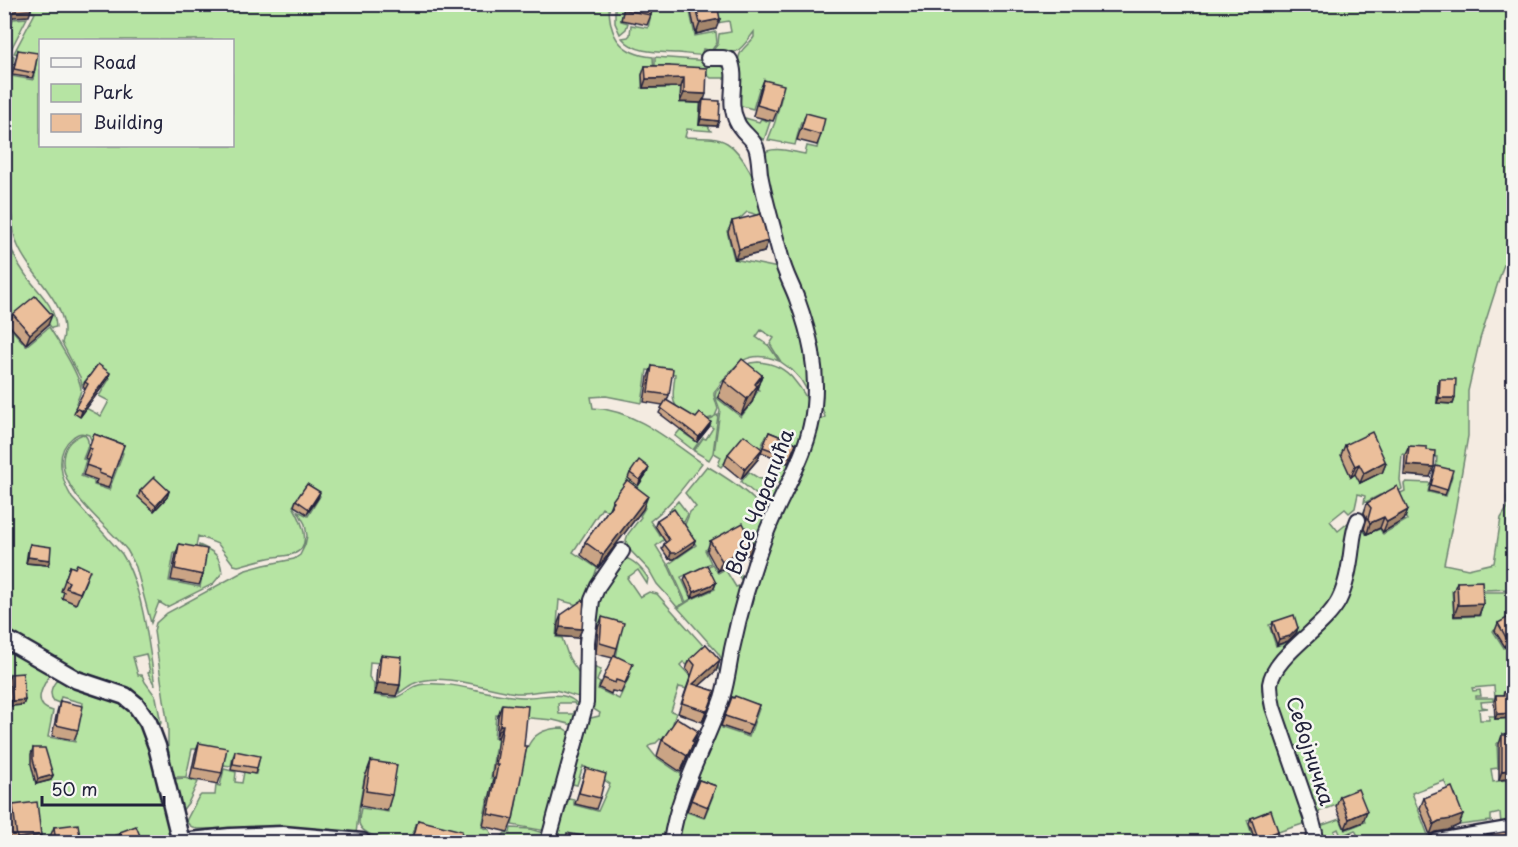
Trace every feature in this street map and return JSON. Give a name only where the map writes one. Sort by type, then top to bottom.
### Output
[{"type":"street","name":"Васе Чарапића","points":[[671,843],[679,806],[725,689],[732,648],[749,581],[765,534],[806,445],[814,404],[815,377],[809,334],[783,267],[760,174],[756,147],[750,137],[738,126],[733,114],[731,101],[733,67],[730,60],[708,58]]},
{"type":"street","name":"Севојничка","points":[[1314,843],[1311,817],[1273,707],[1270,682],[1281,661],[1327,616],[1339,600],[1346,578],[1354,528],[1358,520]]},
{"type":"street","points":[[548,843],[586,703],[587,642],[592,600],[598,586],[622,551]]},
{"type":"street","points":[[4,638],[77,680],[125,696],[136,705],[148,722],[157,746],[180,843],[230,837],[284,835],[362,843]]},
{"type":"street","points":[[1438,843],[1514,829]]},
{"type":"green space","points":[[711,4],[711,7],[690,12],[695,36],[716,32],[717,43],[711,51],[703,49],[702,53],[708,55],[641,50],[622,38],[630,35],[631,25],[648,28],[653,5]]},
{"type":"green space","points":[[30,5],[609,5],[611,26],[619,42],[632,52],[653,57],[654,74],[642,74],[642,88],[668,88],[668,74],[655,73],[655,57],[724,62],[728,78],[711,78],[699,68],[708,76],[681,74],[680,103],[700,103],[699,125],[708,126],[711,131],[687,129],[685,137],[712,138],[727,143],[745,163],[755,181],[762,199],[772,249],[765,225],[759,217],[747,212],[727,231],[734,259],[778,268],[804,333],[811,397],[801,380],[781,362],[770,344],[774,338],[761,330],[756,337],[769,346],[779,361],[767,357],[748,358],[740,362],[727,375],[714,392],[718,409],[715,416],[718,415],[713,453],[709,460],[694,451],[713,428],[705,422],[714,417],[707,419],[698,417],[685,434],[698,443],[693,450],[675,436],[689,419],[673,399],[675,374],[647,370],[642,403],[606,396],[591,397],[593,408],[623,414],[637,420],[702,463],[671,501],[650,521],[660,536],[673,527],[673,518],[669,511],[678,501],[688,514],[682,526],[656,546],[669,567],[685,603],[677,607],[657,584],[649,570],[629,549],[626,540],[628,534],[645,508],[622,491],[607,511],[602,508],[573,552],[597,568],[588,596],[584,625],[582,625],[578,605],[559,600],[556,637],[562,638],[569,658],[581,676],[580,697],[554,690],[516,693],[465,682],[438,679],[415,683],[399,693],[402,665],[370,662],[369,677],[374,684],[374,695],[382,697],[397,697],[416,686],[438,684],[511,696],[553,695],[574,700],[579,706],[574,703],[558,703],[559,714],[579,712],[575,725],[553,720],[496,715],[494,738],[521,742],[520,752],[495,749],[491,778],[519,783],[526,752],[534,737],[550,729],[563,728],[569,732],[571,738],[546,831],[512,825],[517,799],[488,797],[482,827],[490,830],[494,842],[460,842],[461,836],[416,824],[410,842],[373,836],[366,832],[359,823],[361,808],[388,812],[393,779],[365,774],[356,834],[266,828],[197,829],[186,821],[201,795],[215,795],[216,785],[220,786],[224,769],[236,772],[235,782],[242,783],[244,772],[256,774],[259,760],[233,756],[231,766],[223,765],[197,749],[192,749],[186,777],[173,777],[154,631],[156,623],[167,613],[246,570],[294,559],[300,555],[307,536],[305,524],[298,511],[308,516],[320,496],[305,487],[293,506],[304,532],[305,539],[300,550],[291,555],[238,566],[234,565],[218,544],[198,536],[194,557],[174,553],[169,581],[200,587],[205,559],[197,557],[199,545],[216,555],[222,573],[213,584],[167,607],[159,602],[151,623],[136,567],[127,550],[78,498],[65,474],[64,452],[74,438],[83,434],[76,435],[66,444],[61,459],[61,467],[68,491],[122,554],[135,583],[144,618],[155,686],[148,673],[150,672],[146,654],[133,657],[138,675],[142,675],[156,697],[160,725],[146,704],[130,690],[117,683],[64,665],[5,628],[4,226],[18,263],[45,298],[52,311],[56,327],[52,328],[31,304],[8,325],[26,346],[49,327],[80,383],[81,391],[76,403],[101,416],[109,401],[99,396],[110,378],[96,368],[82,385],[62,343],[64,330],[57,305],[24,258],[17,243],[8,193],[4,82],[12,55],[14,56],[10,76],[33,80],[37,58],[14,53],[35,13],[31,12]],"holes":[[[84,434],[89,435],[92,442],[123,453],[109,490],[94,485],[94,481],[81,476],[88,442]]]},
{"type":"green space","points":[[615,5],[624,5],[621,21],[628,23],[626,29],[620,34],[615,23]]},
{"type":"green space","points":[[714,5],[1513,5],[1514,110],[1508,121],[1514,164],[1513,241],[1480,339],[1468,391],[1468,436],[1444,564],[1468,569],[1494,563],[1501,518],[1508,507],[1507,498],[1513,465],[1513,589],[1452,591],[1454,617],[1480,616],[1480,592],[1511,592],[1513,606],[1508,607],[1513,616],[1513,632],[1507,623],[1493,631],[1504,648],[1513,643],[1513,695],[1502,695],[1502,698],[1495,698],[1494,686],[1472,688],[1473,691],[1480,690],[1481,696],[1476,696],[1476,698],[1493,698],[1493,701],[1481,702],[1482,707],[1488,708],[1479,709],[1480,720],[1489,720],[1489,716],[1501,716],[1501,718],[1513,720],[1513,742],[1497,743],[1498,768],[1491,769],[1493,782],[1506,780],[1513,784],[1513,823],[1501,824],[1500,813],[1491,815],[1491,821],[1460,825],[1448,796],[1438,799],[1436,794],[1448,789],[1444,781],[1412,793],[1429,838],[1414,842],[1361,842],[1355,830],[1341,836],[1338,829],[1334,831],[1337,838],[1317,842],[1318,814],[1320,826],[1340,819],[1345,830],[1365,822],[1355,798],[1318,812],[1311,809],[1278,713],[1274,695],[1279,670],[1326,622],[1343,599],[1357,529],[1366,507],[1368,507],[1361,525],[1366,534],[1380,529],[1383,534],[1407,520],[1394,496],[1405,491],[1406,482],[1430,483],[1428,492],[1446,496],[1452,476],[1436,471],[1437,457],[1402,454],[1400,480],[1402,489],[1383,500],[1380,495],[1364,503],[1365,496],[1358,494],[1355,508],[1349,513],[1345,509],[1330,521],[1338,531],[1354,518],[1343,582],[1328,612],[1300,639],[1293,618],[1269,625],[1276,646],[1296,640],[1297,642],[1273,669],[1268,684],[1269,703],[1309,822],[1278,832],[1270,813],[1247,820],[1254,840],[1248,842],[1229,842],[1222,837],[1217,842],[675,842],[681,810],[704,818],[713,796],[690,786],[724,704],[729,705],[722,728],[749,737],[759,709],[727,697],[751,586],[767,541],[809,447],[815,426],[825,417],[821,405],[822,379],[816,335],[789,268],[767,185],[764,157],[767,151],[772,150],[805,154],[807,146],[817,148],[822,127],[801,122],[795,145],[768,140],[782,95],[759,89],[753,109],[742,106],[738,119],[737,65],[741,52],[754,37],[754,32],[734,52],[714,52],[719,34],[731,32],[729,21],[717,23]]},
{"type":"green space","points":[[27,18],[5,61],[5,41],[13,19]]},
{"type":"green space","points":[[745,118],[770,122],[764,140],[749,129]]},
{"type":"green space","points":[[750,363],[773,365],[787,372],[802,391],[808,404],[803,435],[781,489],[771,472],[772,464],[775,459],[789,464],[796,447],[766,436],[757,456],[740,444],[721,467],[718,465],[721,457],[714,453],[720,410],[715,396],[716,392],[721,386],[724,388],[717,398],[741,417],[759,390],[739,373]]},
{"type":"green space","points":[[707,466],[750,496],[766,518],[748,569],[747,561],[751,554],[739,532],[705,550],[711,563],[681,577],[691,599],[686,602],[669,564],[696,545],[684,527],[690,512],[696,507],[685,493]]},
{"type":"green space","points":[[749,472],[759,479],[768,480],[774,486],[775,497],[771,507],[741,482]]},
{"type":"green space","points":[[625,558],[638,566],[648,578],[647,584],[638,570],[627,578],[640,597],[649,592],[657,594],[717,661],[719,670],[702,652],[687,665],[683,662],[680,665],[700,687],[717,692],[715,700],[696,691],[679,687],[671,711],[676,713],[674,725],[663,741],[660,739],[648,747],[656,757],[681,774],[686,771],[669,814],[664,842],[573,842],[563,840],[553,842],[564,798],[574,800],[574,805],[598,811],[610,784],[583,766],[577,785],[568,783],[585,725],[600,713],[591,704],[593,667],[601,670],[597,681],[600,683],[598,689],[619,699],[631,673],[613,664],[621,632],[600,625],[591,628],[597,602],[608,580],[611,580],[619,570],[616,565]]},
{"type":"green space","points":[[712,564],[718,573],[725,569],[736,587],[743,583],[733,566],[739,571],[744,581],[726,666],[718,653],[678,608],[715,589],[706,568]]},
{"type":"green space","points":[[4,647],[50,674],[40,696],[42,705],[53,711],[48,737],[75,742],[83,703],[61,697],[59,703],[54,701],[51,695],[58,679],[117,700],[131,710],[140,724],[154,761],[170,838],[164,842],[141,842],[135,828],[115,835],[117,842],[78,842],[76,832],[47,835],[48,842],[36,842],[23,811],[5,814],[8,842],[5,842]]},
{"type":"green space","points":[[185,778],[198,782],[181,812],[173,779]]},
{"type":"green space","points":[[511,828],[530,829],[546,834],[544,842],[497,842],[505,833],[510,833]]},
{"type":"building","points":[[4,4],[30,4],[31,10],[4,14]]},
{"type":"building","points":[[626,4],[653,4],[651,15],[625,10]]},
{"type":"building","points":[[695,4],[717,4],[720,19],[700,23]]},
{"type":"building","points":[[18,50],[38,53],[34,73],[14,69]]},
{"type":"building","points":[[645,66],[707,68],[706,94],[684,93],[684,78],[646,79]]},
{"type":"building","points":[[764,80],[784,85],[777,111],[757,105]]},
{"type":"building","points":[[703,100],[720,101],[719,121],[701,119]]},
{"type":"building","points":[[806,113],[825,118],[821,135],[801,129]]},
{"type":"building","points":[[761,214],[768,241],[739,249],[732,221]]},
{"type":"building","points":[[35,296],[52,315],[30,334],[13,314]]},
{"type":"building","points":[[742,359],[762,375],[747,399],[724,381]]},
{"type":"building","points":[[98,364],[110,373],[82,411],[75,408],[88,384],[85,382]]},
{"type":"building","points":[[652,366],[673,369],[669,395],[648,392]]},
{"type":"building","points":[[1440,379],[1456,379],[1455,398],[1439,398]]},
{"type":"building","points":[[666,400],[696,418],[700,413],[711,422],[699,437],[661,408]]},
{"type":"building","points":[[769,432],[796,443],[790,457],[763,447]]},
{"type":"building","points":[[1372,432],[1386,463],[1364,473],[1359,464],[1355,466],[1345,445]]},
{"type":"building","points":[[94,434],[124,445],[112,478],[86,465],[92,449],[89,448]]},
{"type":"building","points":[[744,435],[762,449],[745,469],[728,454]]},
{"type":"building","points":[[1409,446],[1427,447],[1427,450],[1435,451],[1434,467],[1407,465]]},
{"type":"building","points":[[639,460],[649,468],[640,480],[630,473]]},
{"type":"building","points":[[1436,466],[1453,470],[1447,490],[1431,485]]},
{"type":"building","points":[[154,477],[169,491],[156,506],[140,491]]},
{"type":"building","points":[[627,480],[648,496],[603,555],[585,542]]},
{"type":"building","points":[[307,484],[320,492],[309,509],[296,500]]},
{"type":"building","points":[[1397,486],[1408,510],[1387,522],[1384,517],[1370,523],[1368,519],[1371,508],[1367,503]]},
{"type":"building","points":[[674,509],[695,540],[676,553],[671,553],[664,544],[669,540],[657,520]]},
{"type":"building","points":[[743,523],[753,544],[722,561],[710,541]]},
{"type":"building","points":[[30,544],[51,547],[50,560],[28,557]]},
{"type":"building","points":[[179,544],[207,549],[203,575],[175,569]]},
{"type":"building","points":[[77,564],[90,570],[80,593],[66,588],[69,582],[65,580],[70,566],[75,568]]},
{"type":"building","points":[[707,565],[716,583],[694,592],[686,575]]},
{"type":"building","points":[[1482,581],[1483,604],[1458,605],[1457,582]]},
{"type":"building","points":[[584,599],[582,629],[560,627],[561,615]]},
{"type":"building","points":[[1514,614],[1514,636],[1507,639],[1498,623]]},
{"type":"building","points":[[1294,615],[1298,628],[1290,636],[1279,639],[1273,622]]},
{"type":"building","points":[[602,617],[624,623],[617,648],[600,643]]},
{"type":"building","points":[[706,644],[720,660],[693,684],[715,691],[706,711],[682,703],[695,665],[690,659]]},
{"type":"building","points":[[381,655],[402,657],[400,685],[378,683]]},
{"type":"building","points":[[614,655],[633,664],[625,683],[616,680],[615,683],[603,678]]},
{"type":"building","points":[[23,673],[25,700],[12,701],[10,674]]},
{"type":"building","points":[[1504,692],[1514,692],[1514,713],[1497,714],[1496,695],[1504,695]]},
{"type":"building","points":[[735,696],[759,705],[752,725],[725,716],[732,697]]},
{"type":"building","points":[[60,701],[83,706],[78,730],[56,725]]},
{"type":"building","points":[[502,704],[528,706],[524,746],[527,746],[513,819],[488,814],[498,765],[496,765],[503,725],[500,725]]},
{"type":"building","points":[[4,717],[7,717],[7,744],[4,744]]},
{"type":"building","points":[[677,718],[698,731],[687,756],[662,740]]},
{"type":"building","points":[[1502,735],[1514,735],[1514,769],[1502,771]]},
{"type":"building","points":[[199,743],[227,748],[222,773],[194,768]]},
{"type":"building","points":[[33,748],[45,748],[53,775],[38,779]]},
{"type":"building","points":[[235,751],[260,756],[257,768],[233,764]]},
{"type":"building","points":[[371,761],[397,765],[392,795],[366,791]]},
{"type":"building","points":[[586,768],[606,774],[600,798],[579,793]]},
{"type":"building","points":[[699,780],[716,786],[708,807],[691,800]]},
{"type":"building","points":[[1452,787],[1463,815],[1434,824],[1424,798]]},
{"type":"building","points":[[1358,789],[1367,811],[1349,819],[1340,796]]},
{"type":"building","points":[[37,802],[41,835],[17,838],[13,805]]},
{"type":"building","points":[[1271,810],[1278,831],[1258,838],[1251,818]]},
{"type":"building","points":[[418,820],[462,831],[459,843],[428,843],[413,839]]},
{"type":"building","points":[[78,824],[81,843],[56,843],[54,827]]},
{"type":"building","points":[[136,826],[143,843],[124,843],[120,832]]},
{"type":"building","points":[[567,833],[592,838],[591,843],[565,843]]},
{"type":"building","points":[[1351,833],[1355,843],[1327,843]]},
{"type":"building","points":[[1514,833],[1514,843],[1486,843],[1487,835]]}]
